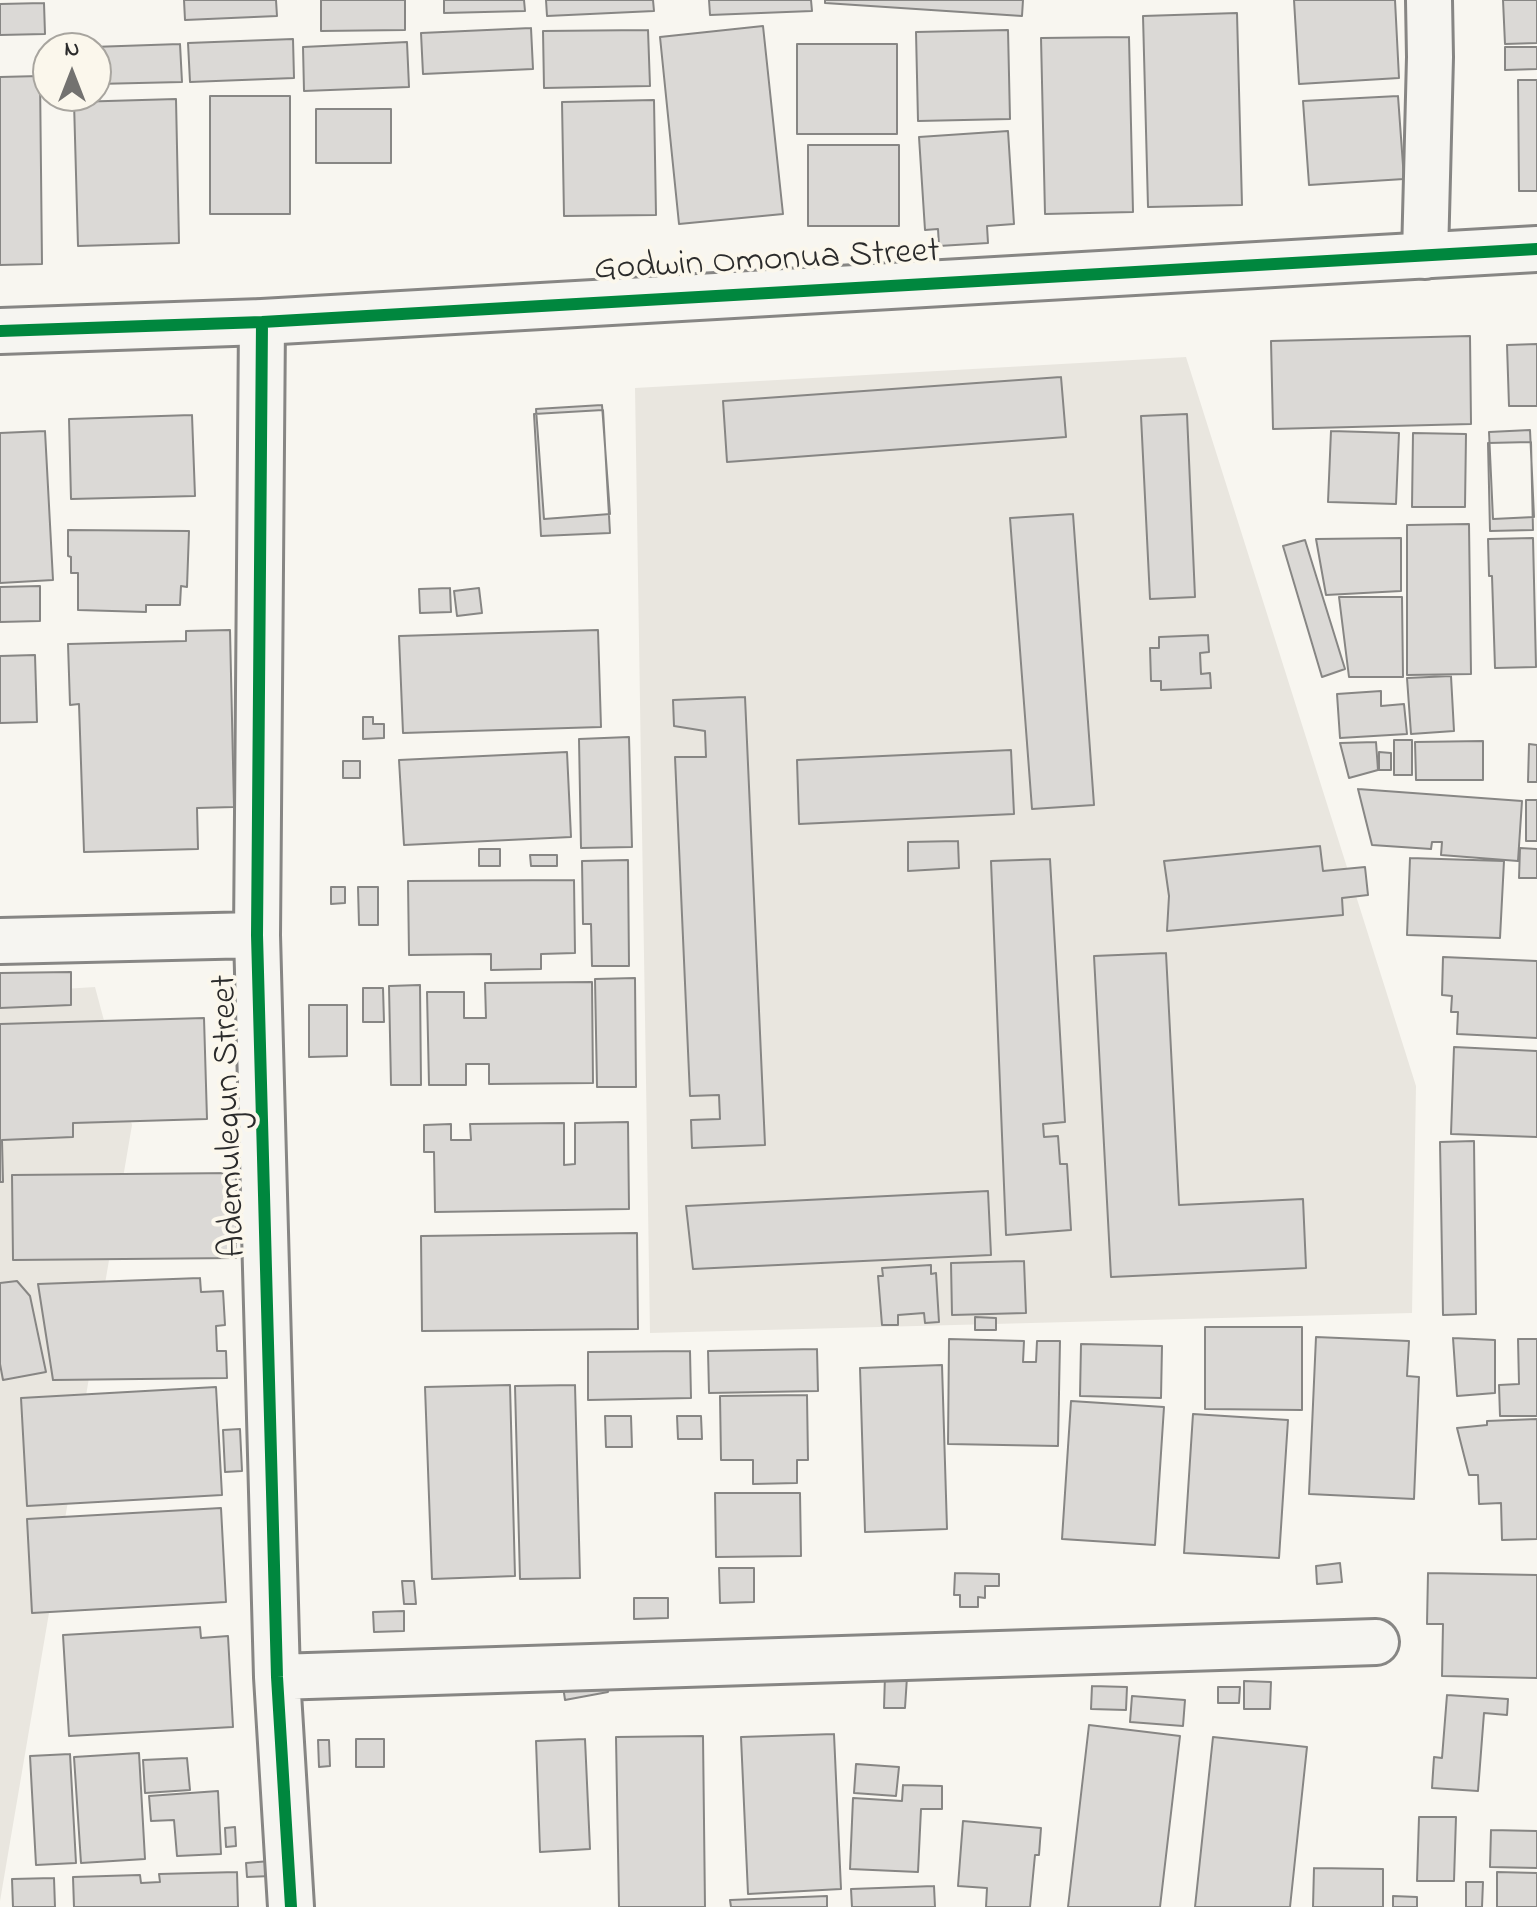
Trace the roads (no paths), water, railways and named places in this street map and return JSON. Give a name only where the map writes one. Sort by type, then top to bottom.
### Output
[{"type":"street","points":[[1425,256],[1429,0]]},
{"type":"street","name":"Godwin Omonua Street","points":[[0,331],[262,322],[1537,249]]},
{"type":"street","name":"Ademulegun Street","points":[[262,322],[257,935],[277,1677],[291,1907]]},
{"type":"street","points":[[0,941],[257,935]]},
{"type":"street","points":[[277,1677],[1376,1642]]}]
